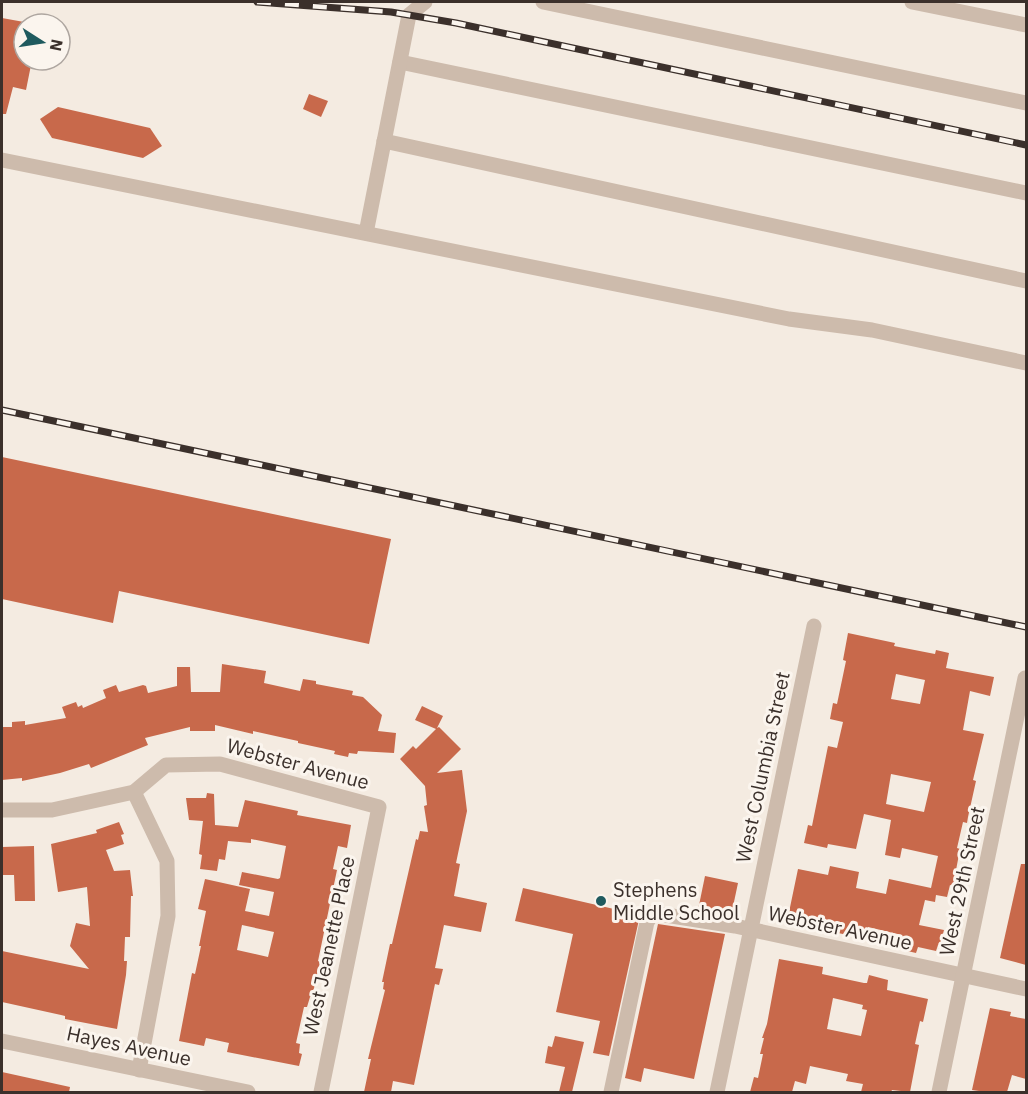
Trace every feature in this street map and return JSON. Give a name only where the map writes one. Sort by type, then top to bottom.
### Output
[{"type":"street","points":[[366,233],[409,15],[425,2]]},
{"type":"street","points":[[543,2],[1026,103]]},
{"type":"street","points":[[912,2],[1026,25]]},
{"type":"street","points":[[400,62],[1026,193]]},
{"type":"street","points":[[384,141],[1026,281]]},
{"type":"street","points":[[2,160],[789,319],[872,330],[1026,363]]},
{"type":"street","name":"West Columbia Street","points":[[717,1092],[814,626]]},
{"type":"street","name":"West 29th Street","points":[[939,1092],[1025,678]]},
{"type":"street","name":"Webster Avenue","points":[[2,810],[52,810],[134,792],[166,765],[220,764],[379,807]]},
{"type":"street","points":[[134,792],[167,861],[168,916],[139,1070]]},
{"type":"street","name":"West Jeanette Place","points":[[321,1092],[379,807]]},
{"type":"street","name":"Webster Avenue","points":[[611,1092],[649,916],[657,913],[751,930],[1026,989]]},
{"type":"street","name":"Hayes Avenue","points":[[2,1041],[248,1092]]},
{"type":"building","points":[[2,18],[12,20],[12,72],[30,72],[26,90],[13,87],[6,114],[2,114]]},
{"type":"building","points":[[309,94],[328,101],[321,117],[303,109]]},
{"type":"building","points":[[58,107],[150,128],[162,146],[143,158],[52,138],[40,119]]},
{"type":"building","points":[[2,457],[391,539],[369,644],[119,591],[113,623],[2,599]]},
{"type":"building","points":[[848,633],[895,643],[894,646],[935,654],[936,650],[949,653],[946,668],[994,677],[990,696],[970,691],[963,730],[984,734],[973,780],[976,781],[967,823],[963,822],[957,848],[960,849],[953,886],[950,885],[947,897],[936,895],[935,902],[925,900],[919,925],[944,930],[936,951],[918,947],[916,953],[899,949],[902,935],[868,927],[866,936],[858,934],[857,937],[805,926],[806,921],[788,917],[798,869],[828,875],[830,866],[859,872],[856,888],[886,894],[889,879],[931,888],[938,856],[902,848],[900,858],[885,855],[891,820],[864,814],[856,849],[828,844],[827,848],[804,843],[808,825],[812,826],[828,746],[837,748],[843,722],[830,719],[833,703],[837,704],[846,661],[843,660]],"holes":[[[896,674],[925,680],[920,704],[891,699]],[[891,774],[931,782],[924,812],[886,804]]]},
{"type":"building","points":[[222,664],[266,671],[264,683],[300,691],[303,679],[316,681],[316,684],[353,691],[352,695],[363,697],[382,715],[378,731],[396,733],[394,753],[358,751],[357,754],[349,753],[348,757],[334,754],[335,751],[298,743],[298,741],[215,725],[215,731],[190,731],[190,727],[145,738],[148,745],[91,768],[89,764],[22,781],[22,778],[2,780],[2,727],[12,727],[12,722],[25,721],[25,725],[66,718],[62,707],[76,702],[78,707],[82,705],[83,708],[106,698],[103,690],[116,685],[119,692],[143,685],[146,686],[148,693],[177,686],[177,667],[190,667],[191,692],[220,692]]},
{"type":"building","points":[[422,706],[443,716],[437,728],[439,727],[461,749],[437,773],[462,770],[467,811],[456,863],[460,864],[454,896],[487,903],[481,932],[444,925],[435,968],[443,969],[439,985],[435,984],[414,1085],[393,1081],[391,1092],[364,1092],[371,1059],[368,1059],[385,990],[383,989],[384,982],[382,982],[390,944],[392,944],[416,839],[418,840],[420,831],[428,832],[424,806],[427,805],[425,786],[400,759],[413,746],[416,749],[436,729],[415,720]]},
{"type":"building","points":[[207,793],[214,794],[215,825],[238,827],[245,800],[298,811],[297,815],[351,825],[347,848],[338,846],[333,869],[337,870],[318,961],[320,962],[312,997],[307,1007],[304,1007],[296,1043],[300,1044],[299,1053],[302,1054],[299,1066],[227,1052],[229,1043],[206,1038],[204,1046],[179,1041],[192,973],[195,974],[201,946],[199,946],[206,911],[198,909],[205,879],[250,889],[245,911],[269,916],[274,892],[239,885],[242,872],[280,878],[286,846],[251,839],[251,843],[228,841],[225,860],[219,859],[217,871],[200,869],[202,855],[199,854],[203,821],[189,820],[186,798],[206,798]],"holes":[[[242,925],[274,932],[268,957],[237,950]]]},
{"type":"building","points":[[119,822],[124,834],[121,835],[124,844],[106,850],[114,871],[130,870],[133,896],[131,896],[130,937],[125,937],[126,975],[117,1029],[65,1019],[65,1016],[2,1002],[2,951],[89,969],[70,946],[76,923],[90,926],[87,887],[58,892],[51,844],[97,833],[96,830]]},
{"type":"building","points":[[34,846],[35,901],[15,901],[14,875],[2,875],[2,847]]},
{"type":"building","points":[[1021,864],[1026,864],[1026,965],[1000,958]]},
{"type":"building","points":[[705,876],[738,883],[731,916],[698,910]]},
{"type":"building","points":[[523,888],[640,915],[609,1056],[593,1053],[600,1021],[556,1012],[573,934],[515,921]]},
{"type":"building","points":[[658,924],[725,934],[694,1079],[644,1068],[641,1082],[625,1078]]},
{"type":"building","points":[[779,959],[823,967],[822,974],[864,983],[867,983],[869,975],[888,980],[887,990],[928,999],[915,1044],[919,1045],[910,1092],[892,1090],[891,1092],[861,1092],[863,1084],[846,1081],[848,1074],[810,1066],[806,1084],[795,1081],[792,1092],[750,1092],[754,1077],[758,1078],[763,1054],[760,1054],[764,1038],[762,1038],[767,1024]],"holes":[[[833,998],[863,1005],[862,1009],[867,1010],[861,1036],[827,1029]]]},
{"type":"building","points":[[990,1008],[1011,1012],[1010,1016],[1026,1019],[1026,1079],[1012,1075],[1007,1092],[972,1090]]},
{"type":"building","points":[[555,1036],[584,1042],[572,1092],[559,1092],[565,1067],[545,1063],[548,1046],[552,1047]]},
{"type":"building","points":[[2,1072],[70,1087],[69,1092],[2,1092]]},
{"type":"railway","points":[[257,2],[391,12],[456,23],[1026,145]]},
{"type":"railway","points":[[2,410],[1026,627]]},
{"type":"place","name":"Stephens Middle School","points":[[601,901]]}]
